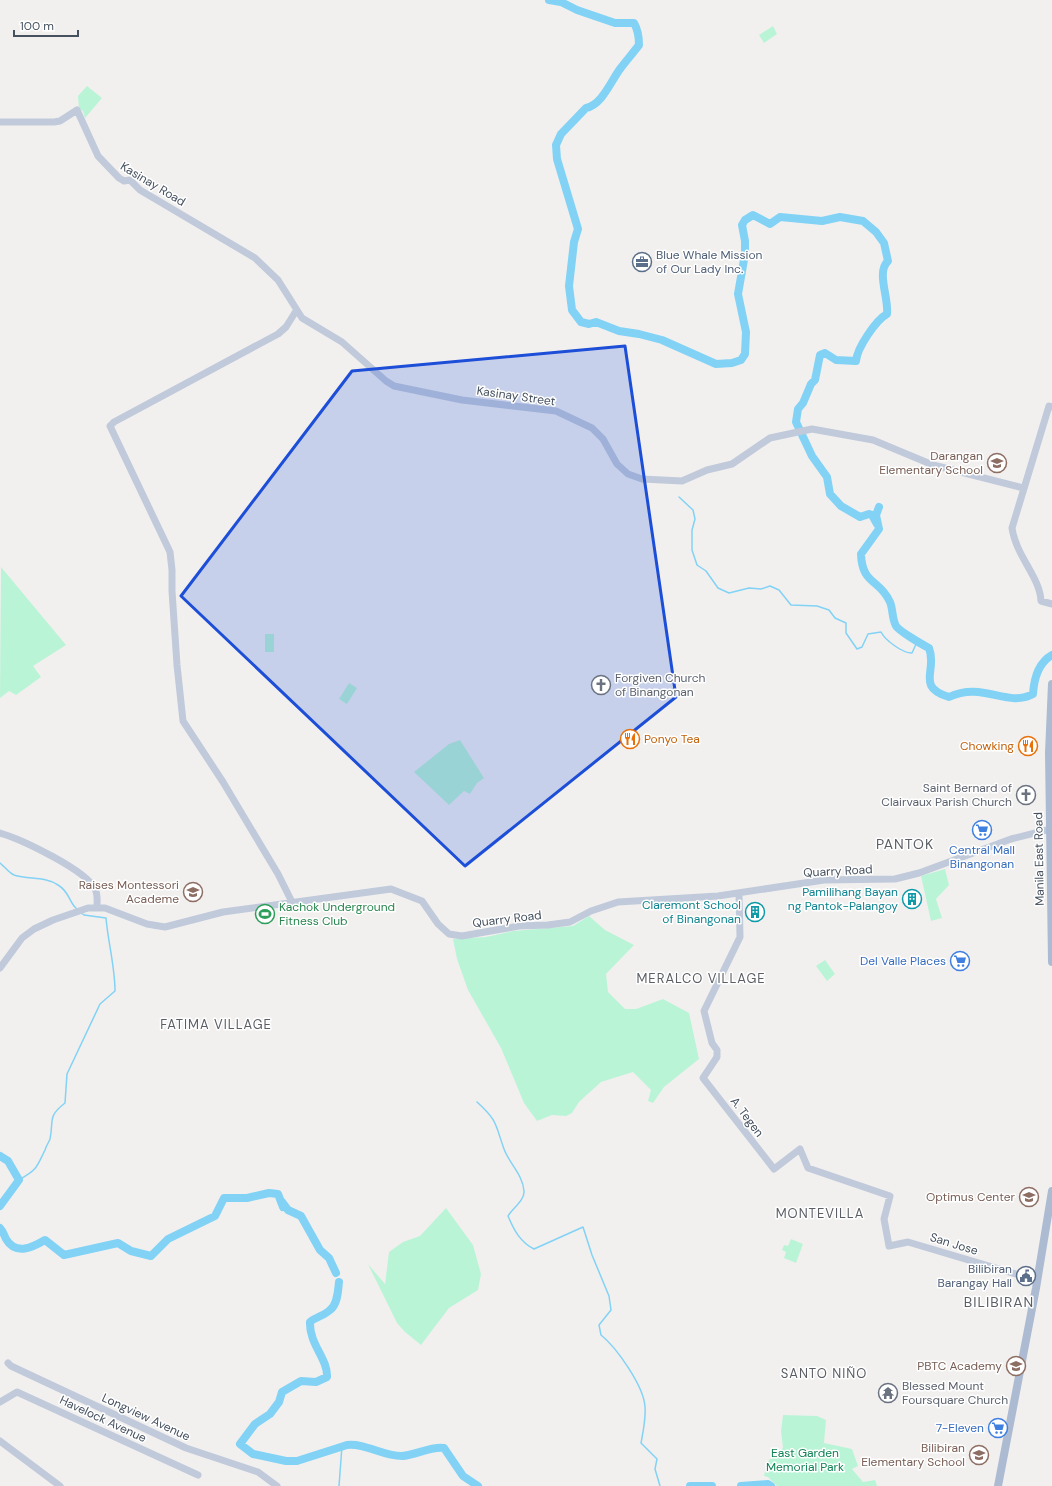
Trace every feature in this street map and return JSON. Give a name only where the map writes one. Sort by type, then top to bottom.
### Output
[{"type":"main road","name":"Manila East Road","points":[[1052,684],[1049,732],[1052,962]]},
{"type":"main road","points":[[998,1486],[1036,1288],[1052,1191]]},
{"type":"street","name":"Kasinay Road","points":[[0,122],[54,122],[60,121],[77,110],[98,156],[119,178],[124,181],[130,180],[140,190],[255,258],[278,280],[296,311]]},
{"type":"street","name":"Kasinay Street","points":[[296,311],[302,318],[342,342],[376,374],[394,386],[462,400],[556,411],[592,428],[602,439],[617,464],[628,474],[642,479],[682,481],[707,470],[732,464],[770,438],[810,429],[873,440],[933,465],[1024,488]]},
{"type":"street","points":[[293,904],[274,867],[223,782],[183,721],[177,665],[170,552],[110,426],[114,422],[278,334],[286,327],[296,311]]},
{"type":"street","points":[[1051,407],[1012,528],[1024,563],[1039,588],[1040,600],[1052,604]]},
{"type":"street","name":"Quarry Road","points":[[0,968],[26,934],[53,920],[88,908],[105,908],[147,924],[165,927],[223,912],[293,904],[391,889],[422,901],[438,924],[449,934],[462,936],[519,926],[548,925],[570,922],[591,911],[618,902],[739,894],[824,880],[895,879],[919,873],[1011,839],[1051,829]]},
{"type":"street","points":[[0,833],[35,846],[90,882],[95,889],[97,907]]},
{"type":"street","name":"A. Tegen","points":[[739,894],[740,937],[704,1011],[712,1043],[717,1050],[717,1057],[703,1078],[774,1169],[800,1149],[808,1168],[890,1196],[884,1219],[889,1246],[905,1243]]},
{"type":"street","name":"San Jose","points":[[905,1243],[928,1247],[1019,1275]]},
{"type":"street","name":"Longview Avenue","points":[[8,1362],[11,1366],[186,1448],[258,1472],[277,1486]]},
{"type":"street","name":"Havelock Avenue","points":[[0,1402],[17,1392],[198,1475]]},
{"type":"street","points":[[0,1441],[60,1486]]},
{"type":"highlighted area","points":[[625,346],[676,697],[465,866],[181,596],[352,371]]},
{"type":"green space","points":[[773,26],[777,34],[764,43],[759,35]]},
{"type":"green space","points":[[87,86],[102,98],[85,118],[83,111],[79,109],[78,96]]},
{"type":"green space","points":[[1,567],[66,645],[33,666],[41,677],[16,695],[9,691],[0,698]]},
{"type":"green space","points":[[265,634],[274,634],[274,652],[265,652]]},
{"type":"green space","points":[[349,683],[357,688],[347,704],[339,699]]},
{"type":"green space","points":[[460,740],[484,778],[477,783],[470,794],[464,791],[449,805],[414,772],[449,744]]},
{"type":"green space","points":[[945,869],[949,885],[936,899],[942,918],[931,921],[921,876]]},
{"type":"green space","points":[[589,916],[605,930],[634,945],[606,974],[608,992],[625,1009],[636,1009],[663,999],[689,1013],[699,1059],[664,1087],[653,1103],[648,1101],[651,1090],[633,1072],[601,1082],[579,1102],[572,1113],[566,1116],[552,1115],[537,1121],[524,1103],[501,1048],[468,990],[457,959],[453,939],[486,937],[513,931],[573,926]]},
{"type":"green space","points":[[825,960],[835,974],[827,981],[816,966]]},
{"type":"green space","points":[[446,1208],[473,1245],[481,1274],[478,1290],[449,1308],[421,1345],[405,1332],[397,1323],[368,1264],[385,1284],[389,1252],[403,1242],[420,1236]]},
{"type":"green space","points":[[791,1239],[803,1244],[796,1263],[784,1258],[786,1252],[782,1250],[784,1245],[788,1246]]},
{"type":"green space","name":"East Garden Memorial Park","points":[[783,1415],[817,1416],[826,1420],[824,1443],[852,1449],[858,1466],[852,1469],[863,1482],[875,1480],[877,1486],[777,1486],[768,1477],[764,1476],[767,1462],[783,1448],[781,1431]]},
{"type":"waterway","points":[[549,0],[561,2],[577,10],[615,23],[634,23],[639,39],[639,45],[620,69],[606,92],[597,102],[586,108],[561,134],[556,145],[557,159],[578,229],[574,242],[569,286],[572,310],[581,322],[589,324],[596,322],[619,331],[662,340],[716,364],[732,363],[741,360],[745,354],[746,332],[738,294],[745,254],[745,241],[742,225],[745,220],[753,215],[770,224],[780,217],[822,221],[840,217],[863,221],[876,232],[884,243],[888,261],[883,272],[887,314],[878,322],[863,342],[856,361],[836,360],[825,353],[820,355],[815,380],[811,384],[803,403],[798,409],[796,422],[812,456],[827,477],[830,494],[841,506],[860,517],[869,514],[872,515],[877,524]]},
{"type":"waterway","points":[[679,497],[693,510],[695,519],[692,530],[692,550],[697,565],[706,571],[718,588],[729,593],[749,588],[761,589],[770,586],[779,590],[791,605],[817,606],[829,610],[835,618],[846,623],[846,633],[857,649],[862,647],[868,634],[881,632],[894,646],[904,651],[912,653],[917,642]]},
{"type":"waterway","points":[[879,507],[876,515],[879,529],[861,554],[862,564],[868,577],[881,589],[890,602],[896,626],[929,648],[931,656],[930,683],[933,688],[939,693],[949,697],[961,693],[973,692],[1004,697],[1023,697],[1033,694],[1034,682],[1040,667],[1043,662],[1052,655]]},
{"type":"waterway","points":[[0,863],[14,875],[53,882],[65,891],[72,904],[77,909]]},
{"type":"waterway","points":[[19,1180],[36,1168],[40,1161],[50,1139],[53,1116],[65,1103],[67,1074],[100,1004],[115,991],[114,973],[106,918],[84,915],[81,913]]},
{"type":"waterway","points":[[477,1102],[489,1114],[495,1123],[506,1154],[519,1174],[523,1185],[524,1194],[508,1216],[515,1231],[521,1239],[534,1249],[583,1227],[592,1255],[609,1296],[611,1310],[599,1325],[601,1335],[614,1348],[635,1378],[640,1389],[645,1407],[641,1443],[657,1459],[655,1469],[660,1486]]},
{"type":"waterway","points":[[0,1156],[8,1161],[19,1180],[0,1206]]},
{"type":"waterway","points":[[0,1228],[10,1244],[20,1249],[30,1247],[45,1240],[64,1255],[118,1243],[131,1251],[151,1256],[168,1239],[215,1216],[224,1198],[247,1198],[269,1193],[278,1194],[283,1207],[282,1202]]},
{"type":"waterway","points":[[282,1202],[288,1210],[301,1216],[320,1250],[329,1258],[336,1273]]},
{"type":"waterway","points":[[339,1282],[337,1297],[333,1307],[328,1312],[310,1322],[312,1337],[325,1364],[327,1377],[316,1382],[301,1381],[282,1392],[279,1402],[270,1414],[255,1424],[240,1444],[253,1454],[286,1461],[297,1461],[347,1445],[361,1446],[388,1454],[402,1456],[434,1448],[444,1448],[463,1476],[478,1486]]},
{"type":"waterway","points":[[339,1486],[342,1446]]},
{"type":"waterway","points":[[741,1486],[768,1484],[771,1486]]},
{"type":"waterway","points":[[690,1486],[712,1486]]},
{"type":"tunnel","points":[[1019,1275],[1037,1280]]},
{"type":"place","name":"Blue Whale Mission of Our Lady Inc.","points":[[642,262]]},
{"type":"place","name":"Darangan Elementary School","points":[[997,463]]},
{"type":"place","name":"Forgiven Church of Binangonan","points":[[601,685]]},
{"type":"place","name":"Ponyo Tea","points":[[630,739]]},
{"type":"place","name":"Chowking","points":[[1028,746]]},
{"type":"place","name":"Saint Bernard of Clairvaux Parish Church","points":[[1026,795]]},
{"type":"place","name":"Central Mall Binangonan","points":[[982,830]]},
{"type":"place","name":"Raises Montessori Academe","points":[[193,892]]},
{"type":"place","name":"Pamilihang Bayan ng Pantok-Palangoy","points":[[912,899]]},
{"type":"place","name":"Claremont School of Binangonan","points":[[755,912]]},
{"type":"place","name":"Kachok Underground Fitness Club","points":[[265,914]]},
{"type":"place","name":"Del Valle Places","points":[[960,961]]},
{"type":"place","name":"Optimus Center","points":[[1029,1197]]},
{"type":"place","name":"Bilibiran Barangay Hall","points":[[1026,1276]]},
{"type":"place","name":"PBTC Academy","points":[[1016,1366]]},
{"type":"place","name":"Blessed Mount Foursquare Church","points":[[888,1393]]},
{"type":"place","name":"7-Eleven","points":[[998,1428]]},
{"type":"place","name":"Bilibiran Elementary School","points":[[979,1455]]},
{"type":"district","name":"PANTOK","points":[[905,844]]},
{"type":"district","name":"MERALCO VILLAGE","points":[[701,978]]},
{"type":"district","name":"FATIMA VILLAGE","points":[[216,1024]]},
{"type":"district","name":"MONTEVILLA","points":[[820,1213]]},
{"type":"district","name":"BILIBIRAN","points":[[999,1302]]},
{"type":"district","name":"SANTO NIÑO","points":[[824,1373]]}]
